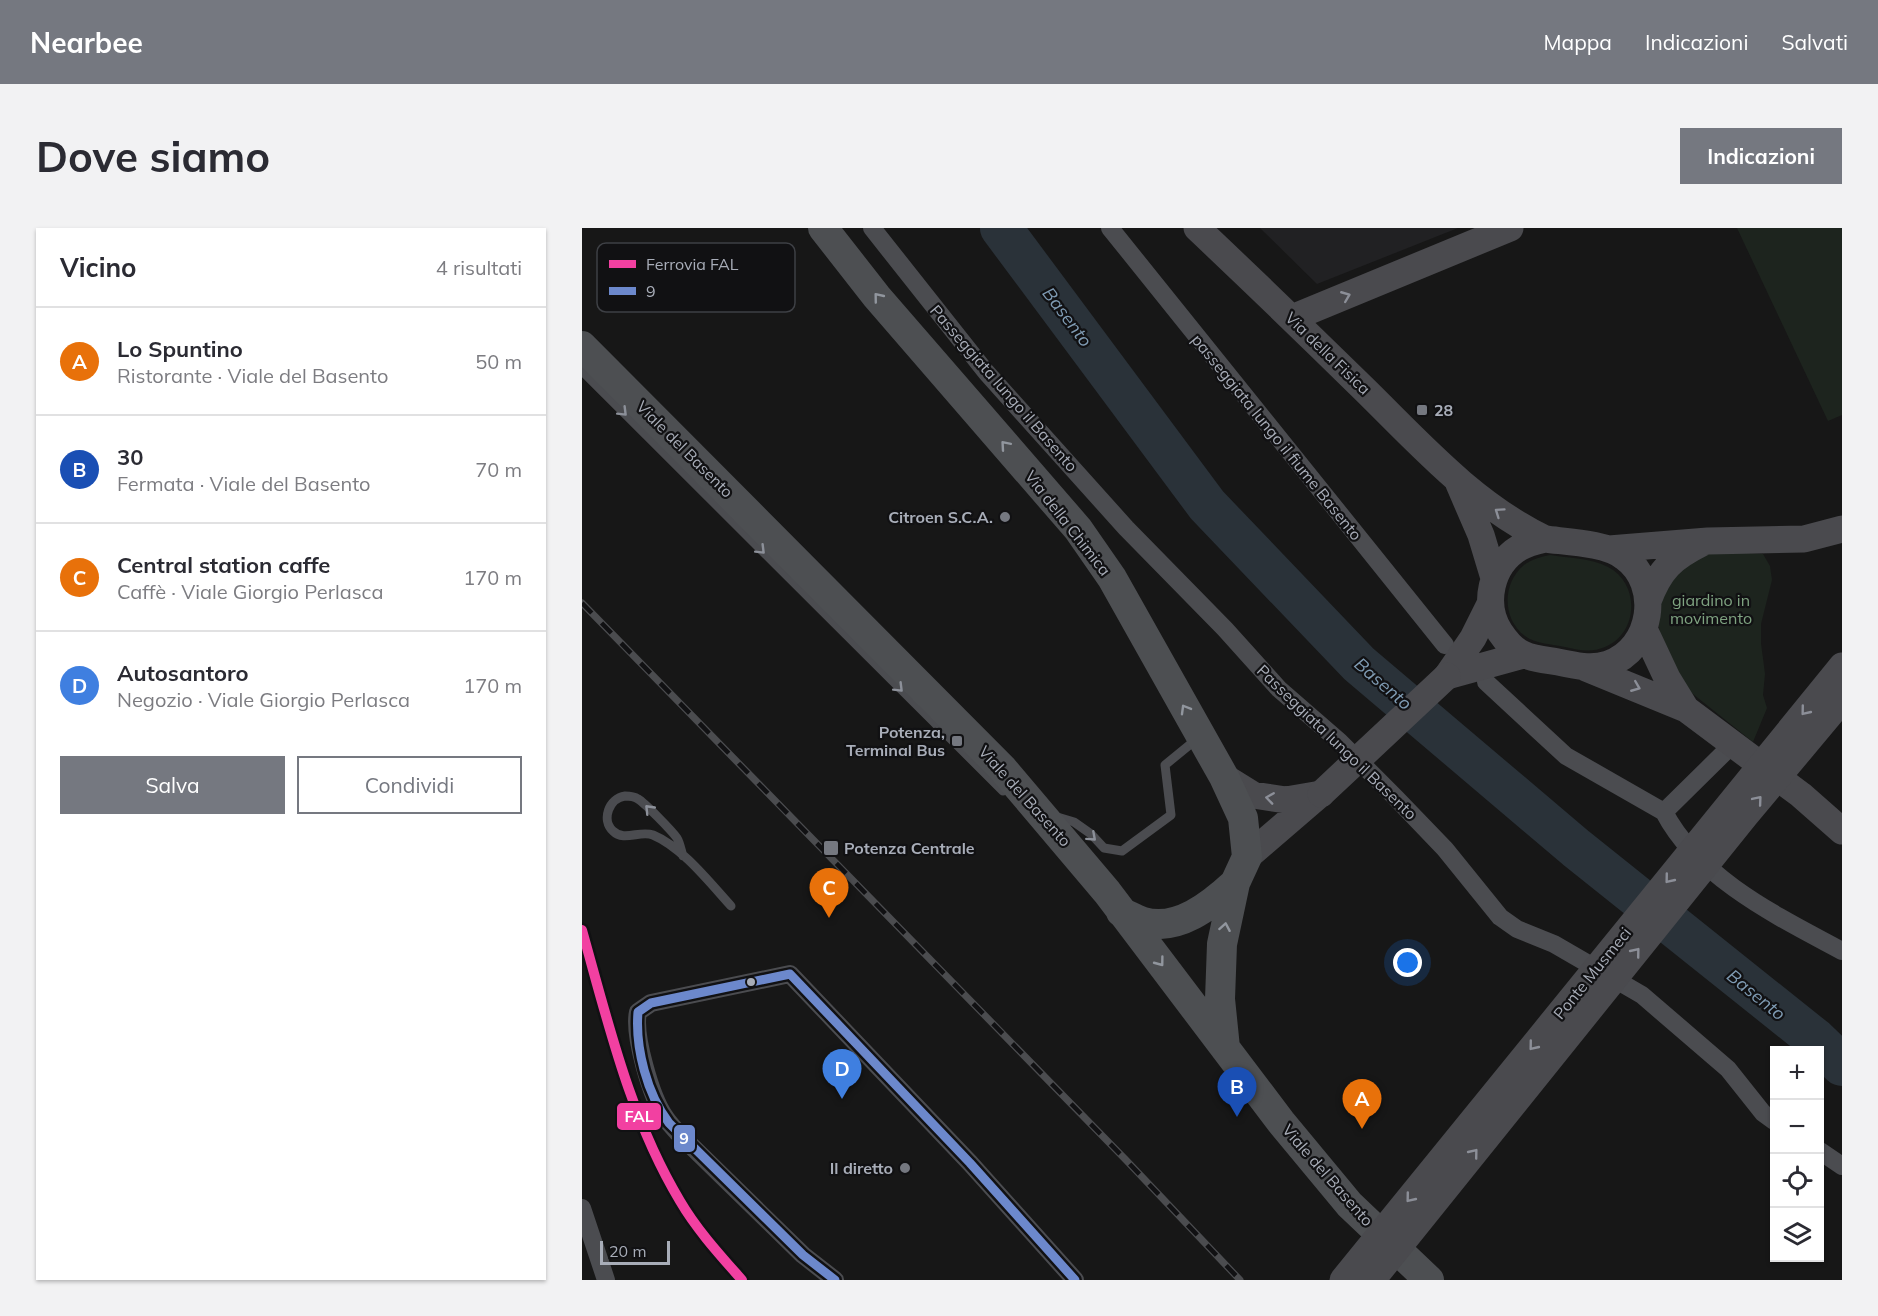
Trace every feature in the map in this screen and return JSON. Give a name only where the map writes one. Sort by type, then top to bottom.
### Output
[{"type":"main road","name":"Via della Chimica","points":[[823,228],[877,297],[1078,529],[1112,578],[1224,777],[1243,818],[1241,870],[1222,944],[1220,999],[1225,1047]]},
{"type":"main road","name":"Viale del Basento","points":[[582,346],[1002,768],[1034,812],[1086,866],[1281,1122],[1350,1204],[1429,1280]]},
{"type":"main road","points":[[1121,912],[1143,922],[1165,923],[1184,918],[1202,910],[1241,870]]},
{"type":"street","name":"Passeggiata lungo il Basento","points":[[872,228],[986,372],[1126,528],[1225,629],[1279,689],[1340,742],[1396,798],[1445,849],[1500,917],[1517,929],[1554,944],[1642,995],[1728,1069],[1763,1113],[1770,1117]]},
{"type":"street","name":"passeggiata lungo il fiume Basento","points":[[1110,228],[1445,645]]},
{"type":"street","name":"Via della Fisica","points":[[1197,228],[1457,480]]},
{"type":"street","points":[[1292,318],[1510,228]]},
{"type":"street","points":[[1457,480],[1520,527],[1545,539],[1609,549],[1708,541],[1804,539],[1842,529]]},
{"type":"street","points":[[1457,480],[1481,535],[1498,628],[1504,639],[1524,655]]},
{"type":"street","points":[[1241,870],[1447,676],[1473,638],[1500,566],[1519,548],[1545,539]]},
{"type":"street","points":[[1648,601],[1656,580],[1667,566],[1683,553],[1708,541]]},
{"type":"street","points":[[1586,668],[1610,663],[1621,657],[1635,644],[1644,629],[1648,616],[1646,588],[1633,565],[1623,556],[1609,549]]},
{"type":"street","points":[[1644,629],[1667,678],[1686,709]]},
{"type":"street","points":[[1447,676],[1524,655],[1586,668],[1686,709],[1802,795],[1842,831]]},
{"type":"street","name":"Ponte Musmeci","points":[[1343,1280],[1842,666]]},
{"type":"street","points":[[1486,682],[1566,756],[1664,812],[1672,828],[1719,876],[1744,895],[1842,951]]},
{"type":"street","name":"Ponte Musmeci","points":[[1372,1280],[1745,816],[1842,700]]},
{"type":"street","points":[[1664,812],[1734,743]]},
{"type":"street","points":[[1224,777],[1253,795],[1286,800],[1321,794]]},
{"type":"street","points":[[835,1280],[803,1255],[677,1132],[664,1116],[649,1081],[637,1032],[638,1012],[651,1003],[790,974],[970,1163],[1075,1280]]},
{"type":"street","points":[[1824,1154],[1842,1166]]},
{"type":"street","points":[[582,1208],[606,1280]]},
{"type":"lane","points":[[582,371],[1010,797]]},
{"type":"lane","points":[[1034,812],[1074,822],[1091,834],[1104,848],[1122,850],[1171,815],[1166,765],[1202,735]]},
{"type":"lane","points":[[683,856],[677,838],[636,797],[618,798],[609,807],[607,820],[609,826],[618,835],[624,837],[652,835],[683,856],[731,906]]},
{"type":"shaded area","points":[[1260,228],[1458,228],[1317,284]]},
{"type":"green space","points":[[1737,228],[1842,228],[1842,415],[1828,421]]},
{"type":"green space","name":"giardino in movimento","points":[[1725,552],[1763,554],[1770,566],[1772,580],[1761,624],[1765,674],[1763,695],[1767,708],[1753,742],[1688,690],[1661,640],[1659,627],[1658,612],[1663,589],[1698,555]]},
{"type":"green space","points":[[1550,555],[1594,562],[1608,567],[1626,584],[1631,608],[1629,620],[1624,631],[1616,640],[1600,649],[1580,650],[1534,641],[1517,629],[1509,611],[1509,591],[1512,581],[1524,565]]},
{"type":"waterway","name":"Basento","points":[[1001,228],[1207,505],[1359,664],[1576,848],[1815,1039],[1842,1065]]},
{"type":"railway","points":[[582,603],[1126,1160],[1240,1280]]},
{"type":"rail line","name":"FAL","points":[[582,930],[611,1034],[647,1137],[662,1169],[687,1212],[742,1280]]},
{"type":"transit line","name":"9","points":[[790,974],[651,1003],[638,1012],[638,1040],[649,1085],[669,1123],[803,1255],[835,1280]]},
{"type":"transit line","name":"9","points":[[790,974],[970,1163],[1075,1280]]},
{"type":"place","name":"28","points":[[1422,410]]},
{"type":"place","name":"Citroen S.C.A.","points":[[1005,517]]},
{"type":"place","name":"Potenza, Terminal Bus","points":[[957,741]]},
{"type":"place","name":"Potenza Centrale","points":[[831,848]]},
{"type":"place","name":"Central station caffe","points":[[829,918]]},
{"type":"place","name":"Autosantoro","points":[[842,1099]]},
{"type":"place","name":"30","points":[[1237,1117]]},
{"type":"place","name":"Lo Spuntino","points":[[1362,1129]]},
{"type":"place","name":"Il diretto","points":[[905,1168]]}]
